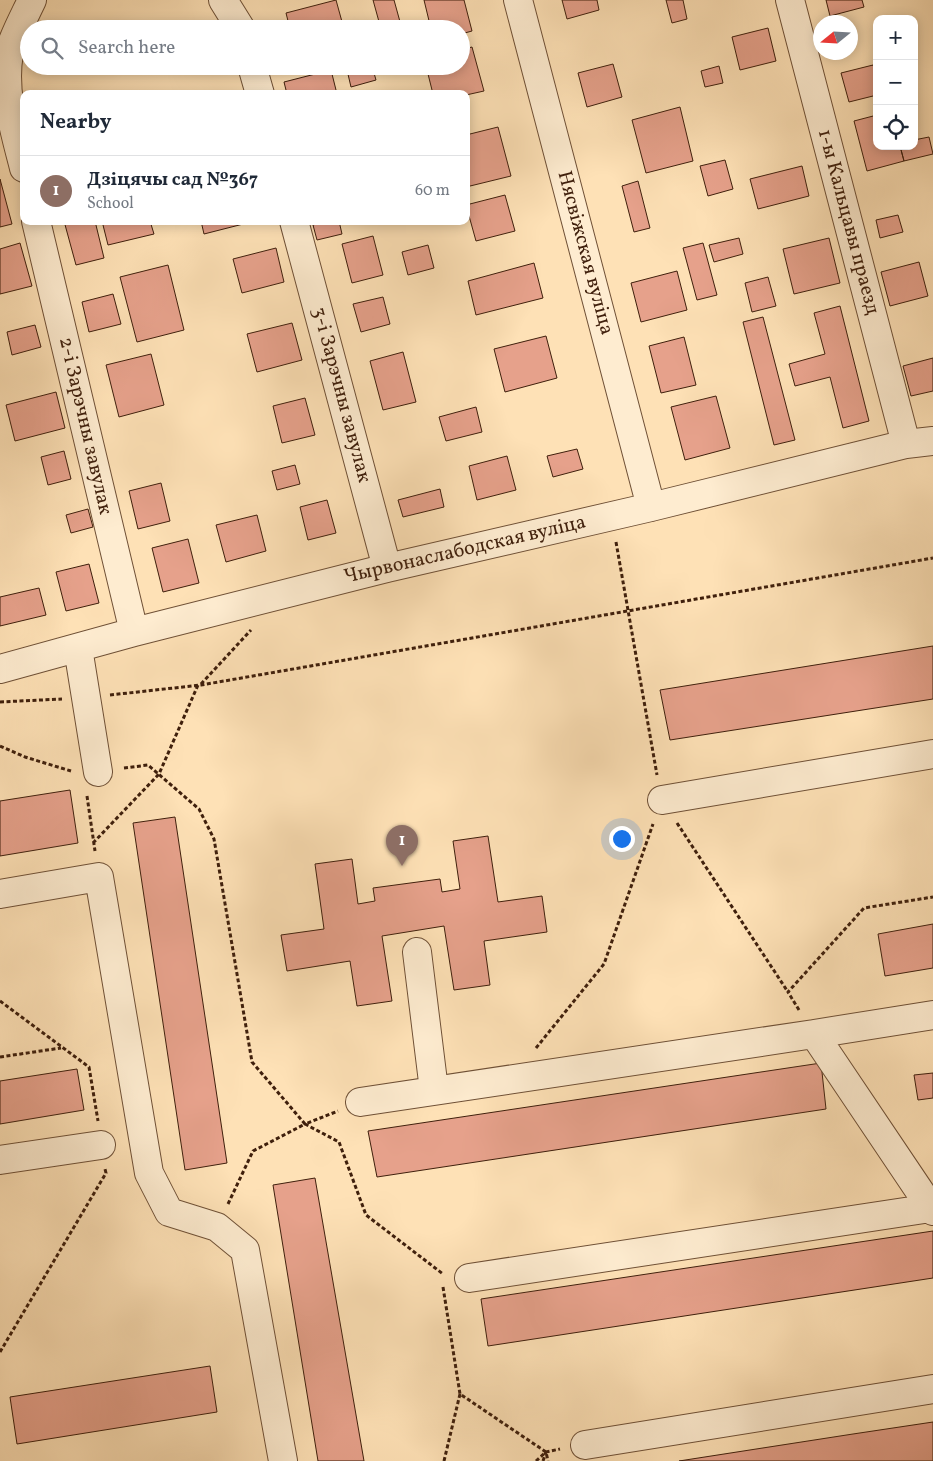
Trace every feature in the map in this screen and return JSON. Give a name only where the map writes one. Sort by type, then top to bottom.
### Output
[{"type":"street","points":[[27,20],[32,0]]},
{"type":"street","points":[[223,0],[236,20]]},
{"type":"street","points":[[237,0],[240,20]]},
{"type":"street","name":"Нясвіжская вуліца","points":[[518,0],[651,507]]},
{"type":"street","name":"1-ы Кальцавы праезд","points":[[790,0],[906,444]]},
{"type":"street","points":[[19,52],[8,82],[11,114],[20,151]]},
{"type":"street","points":[[255,75],[259,90]]},
{"type":"street","name":"2-і Зарэчны завулак","points":[[37,225],[134,632]]},
{"type":"street","name":"3-і Зарэчны завулак","points":[[295,225],[387,568]]},
{"type":"street","name":"Чырвонаслабодская вуліца","points":[[0,670],[134,632],[387,568],[651,507],[906,444],[933,441]]},
{"type":"street","points":[[78,648],[86,697],[91,774]]},
{"type":"street","points":[[662,800],[933,754]]},
{"type":"street","points":[[0,894],[99,877],[149,1172],[169,1212],[218,1228],[245,1250],[283,1461]]},
{"type":"street","points":[[417,952],[434,1090]]},
{"type":"street","points":[[360,1102],[814,1034],[933,1014]]},
{"type":"street","points":[[469,1278],[930,1201],[814,1034]]},
{"type":"street","points":[[0,1160],[101,1145]]},
{"type":"street","points":[[585,1444],[933,1389]]},
{"type":"path","points":[[612,516],[662,800],[814,1034]]},
{"type":"path","points":[[0,702],[86,697],[200,685],[933,558]]},
{"type":"path","points":[[93,843],[159,774],[200,685],[253,629]]},
{"type":"path","points":[[0,746],[25,757],[91,774],[148,765],[199,809],[214,839],[252,1062],[305,1124],[339,1142],[366,1215],[441,1274],[460,1394],[444,1461]]},
{"type":"path","points":[[91,774],[93,843],[99,877]]},
{"type":"path","points":[[535,1050],[604,964],[662,800]]},
{"type":"path","points":[[788,992],[864,908],[933,897]]},
{"type":"path","points":[[0,1001],[89,1067],[106,1173],[0,1352]]},
{"type":"path","points":[[0,1057],[62,1048]]},
{"type":"path","points":[[218,1228],[253,1152],[305,1124],[360,1102]]},
{"type":"path","points":[[460,1394],[546,1452],[548,1461]]},
{"type":"path","points":[[536,1461],[546,1452]]},
{"type":"path","points":[[544,1461],[546,1452]]},
{"type":"building","points":[[336,0],[342,20],[288,20],[286,13]]},
{"type":"building","points":[[373,0],[394,0],[400,20],[379,20]]},
{"type":"building","points":[[424,0],[464,0],[469,20],[429,20]]},
{"type":"building","points":[[562,0],[597,0],[599,10],[567,19]]},
{"type":"building","points":[[666,0],[683,0],[687,19],[672,23]]},
{"type":"building","points":[[826,0],[862,0],[864,7],[830,15]]},
{"type":"building","points":[[768,28],[776,61],[740,70],[732,37]]},
{"type":"building","points":[[472,47],[484,91],[470,94],[470,90],[432,90],[428,75],[470,75],[470,48]]},
{"type":"building","points":[[613,64],[622,97],[587,107],[578,73]]},
{"type":"building","points":[[873,65],[873,96],[849,102],[841,73]]},
{"type":"building","points":[[719,66],[723,83],[705,87],[701,71]]},
{"type":"building","points":[[311,75],[332,75],[336,90],[286,90],[284,82]]},
{"type":"building","points":[[348,75],[375,75],[376,80],[351,87]]},
{"type":"building","points":[[680,107],[693,161],[646,173],[632,120]]},
{"type":"building","points":[[873,116],[873,150],[901,150],[904,161],[867,171],[854,121]]},
{"type":"building","points":[[498,127],[511,176],[470,186],[470,134]]},
{"type":"building","points":[[929,137],[933,154],[904,161],[901,150],[918,150],[918,139]]},
{"type":"building","points":[[725,160],[733,189],[708,196],[700,166]]},
{"type":"building","points":[[802,166],[809,196],[758,209],[750,179]]},
{"type":"building","points":[[0,179],[12,224],[0,227]]},
{"type":"building","points":[[638,181],[650,228],[634,232],[622,186]]},
{"type":"building","points":[[505,195],[515,231],[476,241],[470,219],[470,204]]},
{"type":"building","points":[[898,215],[903,232],[880,238],[876,220]]},
{"type":"building","points":[[65,225],[96,225],[104,258],[76,265]]},
{"type":"building","points":[[103,225],[151,225],[154,234],[108,245]]},
{"type":"building","points":[[202,225],[239,225],[204,234]]},
{"type":"building","points":[[313,225],[340,225],[342,234],[317,240]]},
{"type":"building","points":[[373,236],[383,275],[352,283],[342,244]]},
{"type":"building","points":[[739,238],[743,254],[714,262],[709,245]]},
{"type":"building","points":[[829,238],[840,283],[794,294],[783,249]]},
{"type":"building","points":[[20,243],[32,286],[0,294],[0,249]]},
{"type":"building","points":[[703,243],[717,295],[697,300],[683,248]]},
{"type":"building","points":[[428,245],[434,268],[408,275],[402,252]]},
{"type":"building","points":[[276,248],[284,282],[242,293],[233,259]]},
{"type":"building","points":[[919,262],[928,296],[890,306],[881,272]]},
{"type":"building","points":[[534,263],[543,298],[476,315],[468,281]]},
{"type":"building","points":[[168,265],[184,330],[137,342],[120,277]]},
{"type":"building","points":[[677,271],[687,310],[641,322],[631,283]]},
{"type":"building","points":[[768,277],[776,306],[752,312],[745,283]]},
{"type":"building","points":[[113,294],[121,324],[89,332],[82,302]]},
{"type":"building","points":[[383,297],[390,324],[361,332],[353,304]]},
{"type":"building","points":[[840,306],[869,421],[843,428],[830,377],[795,386],[789,364],[825,354],[814,313]]},
{"type":"building","points":[[763,317],[795,440],[774,445],[743,322]]},
{"type":"building","points":[[292,323],[302,360],[257,372],[247,334]]},
{"type":"building","points":[[35,325],[41,347],[12,355],[7,332]]},
{"type":"building","points":[[546,336],[557,378],[505,392],[494,349]]},
{"type":"building","points":[[684,337],[696,385],[661,393],[649,346]]},
{"type":"building","points":[[403,352],[416,402],[383,410],[370,361]]},
{"type":"building","points":[[151,354],[164,405],[119,417],[106,365]]},
{"type":"building","points":[[933,358],[933,391],[911,396],[903,366]]},
{"type":"building","points":[[56,392],[65,428],[15,441],[6,405]]},
{"type":"building","points":[[716,396],[730,448],[685,460],[671,407]]},
{"type":"building","points":[[305,398],[315,435],[282,443],[273,406]]},
{"type":"building","points":[[476,407],[482,432],[446,441],[439,417]]},
{"type":"building","points":[[577,449],[583,469],[553,477],[547,456]]},
{"type":"building","points":[[64,451],[71,479],[48,485],[41,457]]},
{"type":"building","points":[[507,456],[516,490],[477,500],[469,466]]},
{"type":"building","points":[[295,465],[300,484],[277,490],[272,471]]},
{"type":"building","points":[[161,483],[170,521],[138,529],[129,491]]},
{"type":"building","points":[[440,489],[444,507],[403,517],[398,500]]},
{"type":"building","points":[[327,500],[336,533],[308,540],[300,507]]},
{"type":"building","points":[[88,509],[93,527],[71,533],[66,515]]},
{"type":"building","points":[[257,515],[266,551],[226,562],[216,525]]},
{"type":"building","points":[[188,539],[199,583],[163,592],[152,548]]},
{"type":"building","points":[[89,564],[99,603],[66,611],[56,572]]},
{"type":"building","points":[[39,588],[46,615],[0,626],[0,597]]},
{"type":"building","points":[[933,646],[933,699],[670,740],[660,690]]},
{"type":"building","points":[[70,790],[78,843],[0,856],[0,801]]},
{"type":"building","points":[[175,817],[227,1163],[185,1170],[133,823]]},
{"type":"building","points":[[488,836],[498,902],[542,896],[547,932],[484,941],[490,985],[454,990],[444,926],[382,936],[392,1001],[357,1006],[350,961],[287,971],[281,935],[324,929],[315,864],[352,859],[358,904],[375,901],[373,888],[440,879],[442,892],[460,889],[453,841]]},
{"type":"building","points":[[933,924],[933,968],[885,976],[878,934]]},
{"type":"building","points":[[821,1063],[826,1109],[377,1177],[368,1131]]},
{"type":"building","points":[[77,1069],[84,1110],[0,1124],[0,1081]]},
{"type":"building","points":[[933,1073],[933,1098],[918,1100],[914,1075]]},
{"type":"building","points":[[315,1178],[364,1461],[318,1461],[273,1185]]},
{"type":"building","points":[[933,1231],[933,1278],[488,1346],[481,1299]]},
{"type":"building","points":[[210,1366],[217,1412],[17,1444],[10,1397]]},
{"type":"building","points":[[933,1422],[933,1461],[679,1461],[853,1434]]},
{"type":"place","name":"Дзіцячы сад №367","points":[[402,866]]}]
